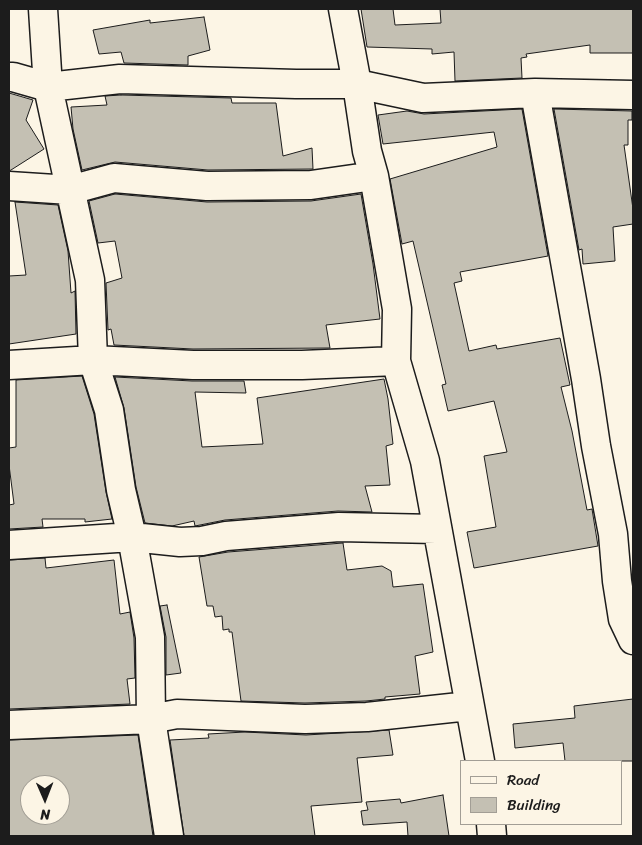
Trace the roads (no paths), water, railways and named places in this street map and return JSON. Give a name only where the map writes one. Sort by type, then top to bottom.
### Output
[{"type":"street","points":[[43,9],[48,87],[90,280],[93,360],[109,410],[121,490],[132,537],[150,637],[151,719],[169,836]]},
{"type":"street","points":[[343,9],[367,151],[374,176],[397,309],[396,361],[425,461],[480,760]]},
{"type":"street","points":[[9,77],[48,87],[120,79],[357,84],[422,98],[535,93],[633,95]]},
{"type":"street","points":[[535,93],[613,534],[617,581],[624,618],[633,640]]},
{"type":"street","points":[[9,186],[70,190],[114,178],[206,186],[310,185],[374,176]]},
{"type":"street","points":[[9,365],[93,360],[193,365],[302,365],[396,361]]},
{"type":"street","points":[[9,545],[132,537],[180,542],[339,527],[436,529]]},
{"type":"street","points":[[9,725],[151,719],[177,714],[304,719],[367,718],[469,706]]}]
